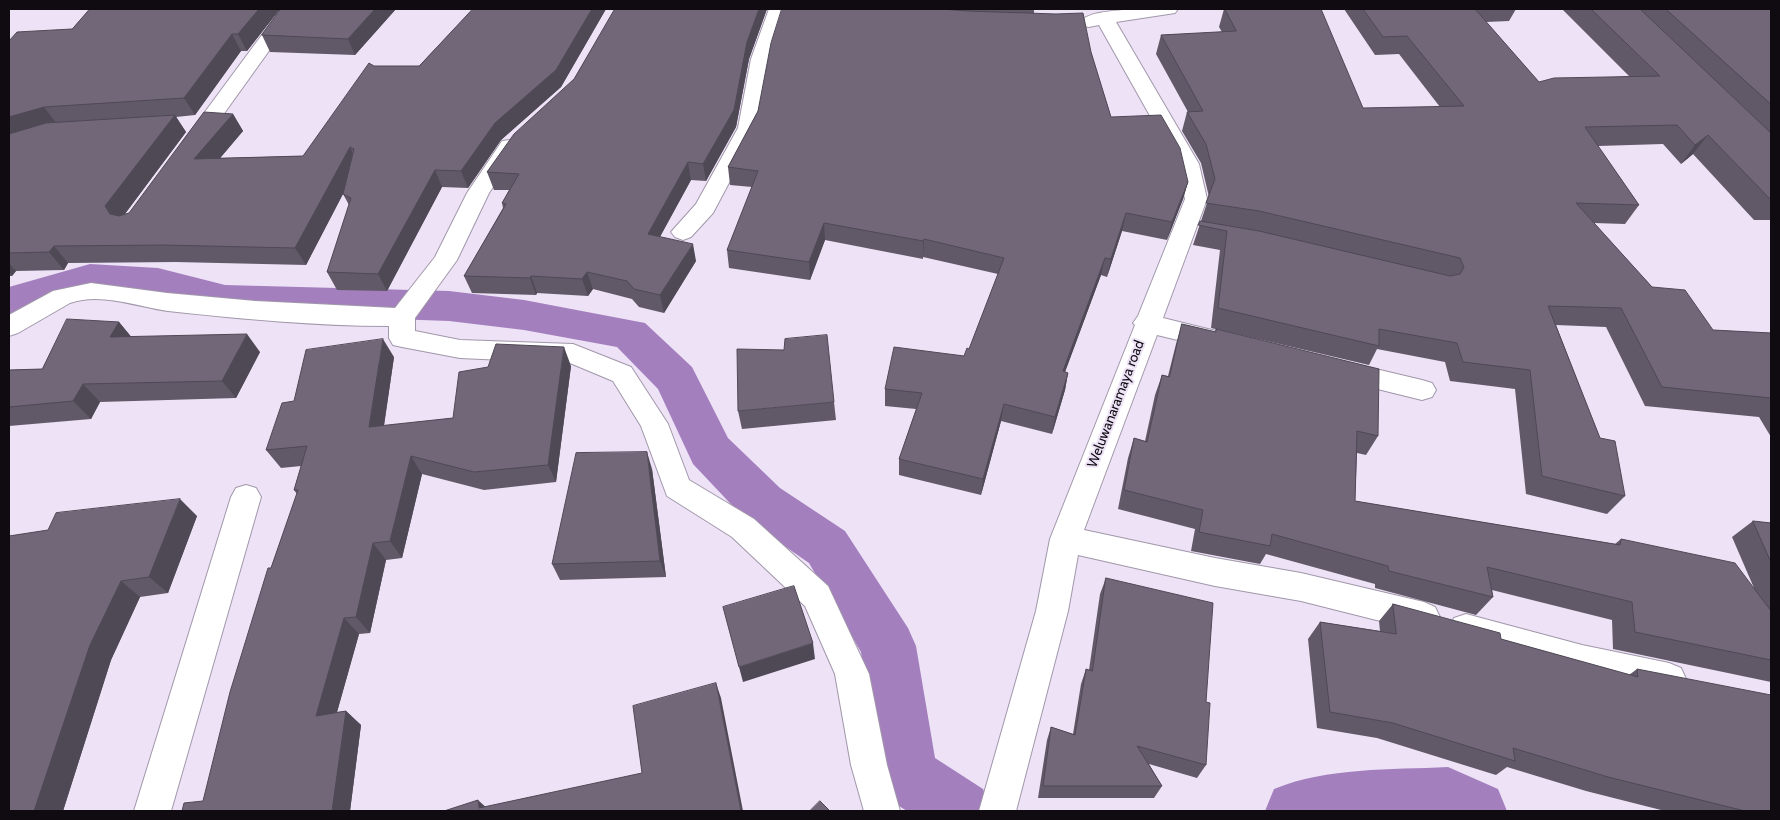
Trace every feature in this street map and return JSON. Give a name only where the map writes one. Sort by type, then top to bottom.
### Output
[{"type":"street","points":[[179,162],[290,9]]},
{"type":"street","points":[[682,232],[705,208],[748,128],[761,59],[778,9]]},
{"type":"street","points":[[1067,23],[1091,16],[1152,14],[1169,9]]},
{"type":"street","name":"Weluwanaramaya road","points":[[1001,798],[1052,611],[1064,539],[1182,229],[1196,199],[1188,164],[1091,16]]},
{"type":"street","points":[[178,124],[208,123]]},
{"type":"street","points":[[522,134],[510,146],[478,193],[446,260],[402,317],[402,338],[460,349],[572,354],[622,374],[654,424],[677,488],[742,528],[817,596],[852,674],[868,765],[882,811]]},
{"type":"street","points":[[1182,229],[1209,233]]},
{"type":"street","points":[[9,327],[49,304],[80,292],[107,292],[145,300],[316,316],[402,317]]},
{"type":"street","points":[[1146,323],[1242,346]]},
{"type":"street","points":[[1318,365],[1422,390]]},
{"type":"street","points":[[152,811],[246,497]]},
{"type":"street","points":[[1064,539],[1399,610],[1582,661],[1702,685]]},
{"type":"building","points":[[90,9],[259,9],[238,34],[232,34],[184,98],[44,107],[9,117],[9,41],[17,32],[72,29]]},
{"type":"building","points":[[281,9],[375,9],[348,39],[262,35]]},
{"type":"building","points":[[473,9],[592,9],[556,70],[495,123],[461,171],[435,170],[378,274],[327,272],[351,198],[343,194],[354,149],[350,147],[295,248],[163,245],[54,246],[49,252],[9,253],[9,134],[46,123],[175,115],[105,206],[110,214],[119,216],[129,213],[204,112],[233,114],[194,159],[303,156],[369,63],[374,66],[419,66]]},
{"type":"building","points":[[615,9],[759,9],[747,42],[734,110],[703,164],[688,162],[648,234],[693,244],[660,295],[634,289],[627,281],[587,272],[582,279],[531,276],[530,278],[464,276],[506,204],[502,203],[519,174],[487,172],[514,134],[574,79]]},
{"type":"building","points":[[782,9],[941,9],[1056,14],[1083,13],[1091,52],[1111,117],[1161,115],[1180,148],[1188,182],[1172,222],[1126,213],[1111,259],[1105,258],[1063,371],[1068,373],[1055,417],[1004,404],[983,479],[899,459],[922,393],[885,389],[894,347],[964,356],[967,348],[969,349],[1004,258],[924,239],[923,241],[824,223],[809,262],[727,250],[758,171],[728,167],[758,111],[771,43]]},
{"type":"building","points":[[1225,9],[1321,9],[1363,108],[1464,106],[1407,36],[1383,37],[1363,9],[1475,9],[1539,82],[1554,78],[1660,76],[1591,9],[1640,9],[1771,133],[1771,200],[1708,135],[1695,145],[1677,125],[1585,127],[1639,205],[1576,203],[1652,287],[1685,290],[1713,330],[1771,333],[1771,398],[1662,387],[1621,308],[1548,306],[1600,438],[1615,441],[1625,496],[1542,476],[1530,370],[1463,362],[1457,343],[1379,329],[1379,346],[1218,308],[1227,231],[1198,225],[1200,221],[1259,231],[1450,276],[1460,274],[1464,267],[1460,258],[1259,211],[1206,203],[1215,179],[1206,144],[1187,112],[1203,111],[1161,35],[1236,31]]},
{"type":"building","points":[[1666,9],[1771,9],[1771,104]]},
{"type":"building","points":[[67,319],[119,322],[110,337],[247,334],[222,381],[83,384],[73,401],[9,407],[9,370],[42,369]]},
{"type":"building","points":[[1182,324],[1216,332],[1216,329],[1379,369],[1378,436],[1357,431],[1355,501],[1620,545],[1621,539],[1735,563],[1771,611],[1771,660],[1635,632],[1632,602],[1487,567],[1493,597],[1389,571],[1388,566],[1272,534],[1270,546],[1199,532],[1203,510],[1124,490],[1134,438],[1147,442],[1162,375],[1169,377]]},
{"type":"building","points":[[827,335],[834,402],[738,411],[737,349],[784,350],[785,339]]},
{"type":"building","points":[[383,339],[369,427],[453,418],[459,372],[488,367],[496,344],[564,347],[548,465],[474,472],[411,456],[390,541],[373,543],[356,617],[344,618],[316,716],[346,711],[332,811],[182,811],[184,803],[203,801],[230,692],[268,568],[271,568],[298,490],[294,490],[307,446],[266,450],[282,403],[294,401],[306,350]]},
{"type":"building","points":[[647,452],[660,561],[552,564],[576,453]]},
{"type":"building","points":[[180,499],[149,577],[121,581],[90,645],[34,811],[9,811],[9,536],[48,530],[56,513]]},
{"type":"building","points":[[1753,521],[1771,523],[1771,562]]},
{"type":"building","points":[[1106,578],[1213,603],[1206,702],[1210,703],[1206,765],[1137,746],[1162,786],[1043,786],[1051,727],[1075,735],[1086,669],[1092,671]]},
{"type":"building","points":[[794,586],[813,643],[739,667],[723,607]]},
{"type":"building","points":[[1393,604],[1500,633],[1501,639],[1638,677],[1637,669],[1771,695],[1771,811],[1745,811],[1608,777],[1513,748],[1515,761],[1393,723],[1330,712],[1320,622],[1396,634]]},
{"type":"building","points":[[716,683],[741,811],[444,811],[478,800],[479,808],[642,773],[633,706]]},
{"type":"building","points":[[820,801],[830,811],[810,811]]},
{"type":"waterway","points":[[9,304],[14,300],[90,278],[158,282],[225,299],[449,306],[524,315],[630,334],[676,379],[710,451],[762,503],[827,547],[888,646],[908,776],[961,811]]},
{"type":"waterway","points":[[1296,811],[1339,804],[1448,798],[1476,811]]}]
